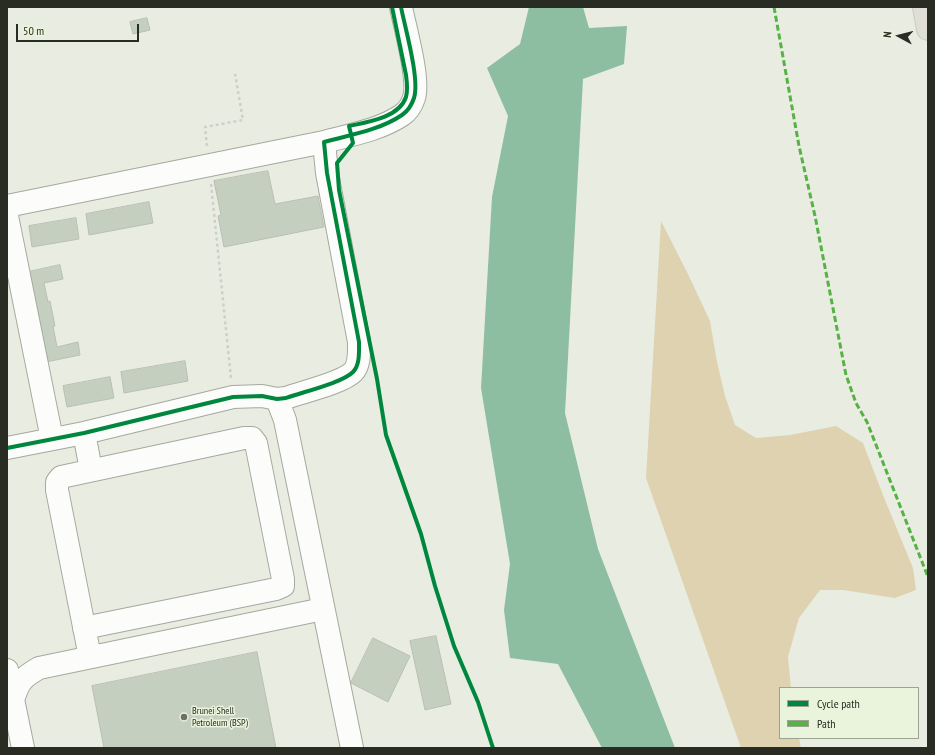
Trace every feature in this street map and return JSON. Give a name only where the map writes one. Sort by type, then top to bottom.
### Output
[{"type":"street","points":[[7,206],[324,142],[376,127],[403,114],[411,106],[415,97],[415,81],[401,7]]},
{"type":"street","points":[[7,448],[84,432],[234,397],[262,396],[277,400],[341,380],[353,372],[358,360],[359,342],[332,199],[324,142]]},
{"type":"street","points":[[7,216],[52,439]]},
{"type":"street","points":[[277,400],[285,420],[352,748]]},
{"type":"street","points":[[84,432],[91,470]]},
{"type":"street","points":[[84,628],[276,589],[282,586],[283,579],[256,443],[252,438],[244,438],[91,470],[61,477],[57,482],[57,490],[84,628],[90,657]]},
{"type":"street","points":[[13,700],[17,688],[24,677],[38,668],[323,609]]},
{"type":"street","points":[[7,654],[12,659],[22,664],[38,668]]},
{"type":"street","points":[[7,670],[23,748]]},
{"type":"path","points":[[208,153],[205,127],[243,120],[235,74]]},
{"type":"path","points":[[211,181],[234,397]]},
{"type":"shaded area","points":[[529,7],[583,7],[589,28],[627,26],[624,64],[583,79],[565,413],[598,549],[675,748],[602,748],[558,664],[510,658],[504,610],[510,564],[481,388],[492,197],[508,116],[487,68],[520,44]]},
{"type":"shaded area","points":[[661,221],[710,321],[725,396],[735,425],[756,438],[790,435],[836,426],[863,443],[913,568],[916,590],[895,598],[843,590],[820,590],[799,618],[788,657],[791,687],[779,687],[779,739],[799,739],[801,748],[741,748],[646,478]]},
{"type":"building","points":[[147,18],[150,30],[133,34],[130,22]]},
{"type":"building","points":[[268,171],[275,204],[318,196],[324,227],[224,247],[218,216],[221,215],[214,181]]},
{"type":"building","points":[[149,202],[153,223],[89,235],[86,214]]},
{"type":"building","points":[[76,218],[79,239],[32,247],[29,226]]},
{"type":"building","points":[[60,265],[63,279],[44,283],[48,302],[50,301],[57,347],[78,342],[80,355],[46,362],[28,272]]},
{"type":"building","points":[[185,361],[188,381],[124,393],[121,372]]},
{"type":"building","points":[[110,377],[114,398],[67,407],[63,386]]},
{"type":"building","points":[[436,636],[451,704],[425,710],[410,641]]},
{"type":"building","points":[[373,638],[410,656],[388,702],[351,683]]},
{"type":"building","name":"Brunei Shell Petroleum (BSP)","points":[[257,652],[276,748],[104,748],[92,686]]},
{"type":"marked path","points":[[774,7],[799,146],[815,216],[846,375],[856,403],[867,422],[928,577]]},
{"type":"cycle path","points":[[392,7],[406,75],[406,97],[397,110],[390,114],[373,121],[349,126],[353,143],[337,163],[339,190],[377,379],[386,435],[421,534],[435,586],[454,646],[478,702],[493,748]]},
{"type":"cycle path","points":[[7,448],[84,433],[233,397],[262,396],[277,399],[286,398],[340,380],[353,372],[358,362],[359,342],[327,173],[324,142],[364,132],[384,125],[402,115],[411,105],[414,98],[415,89],[414,66],[401,7]]},
{"type":"place","name":"Brunei Shell Petroleum (BSP)","points":[[184,717]]}]
